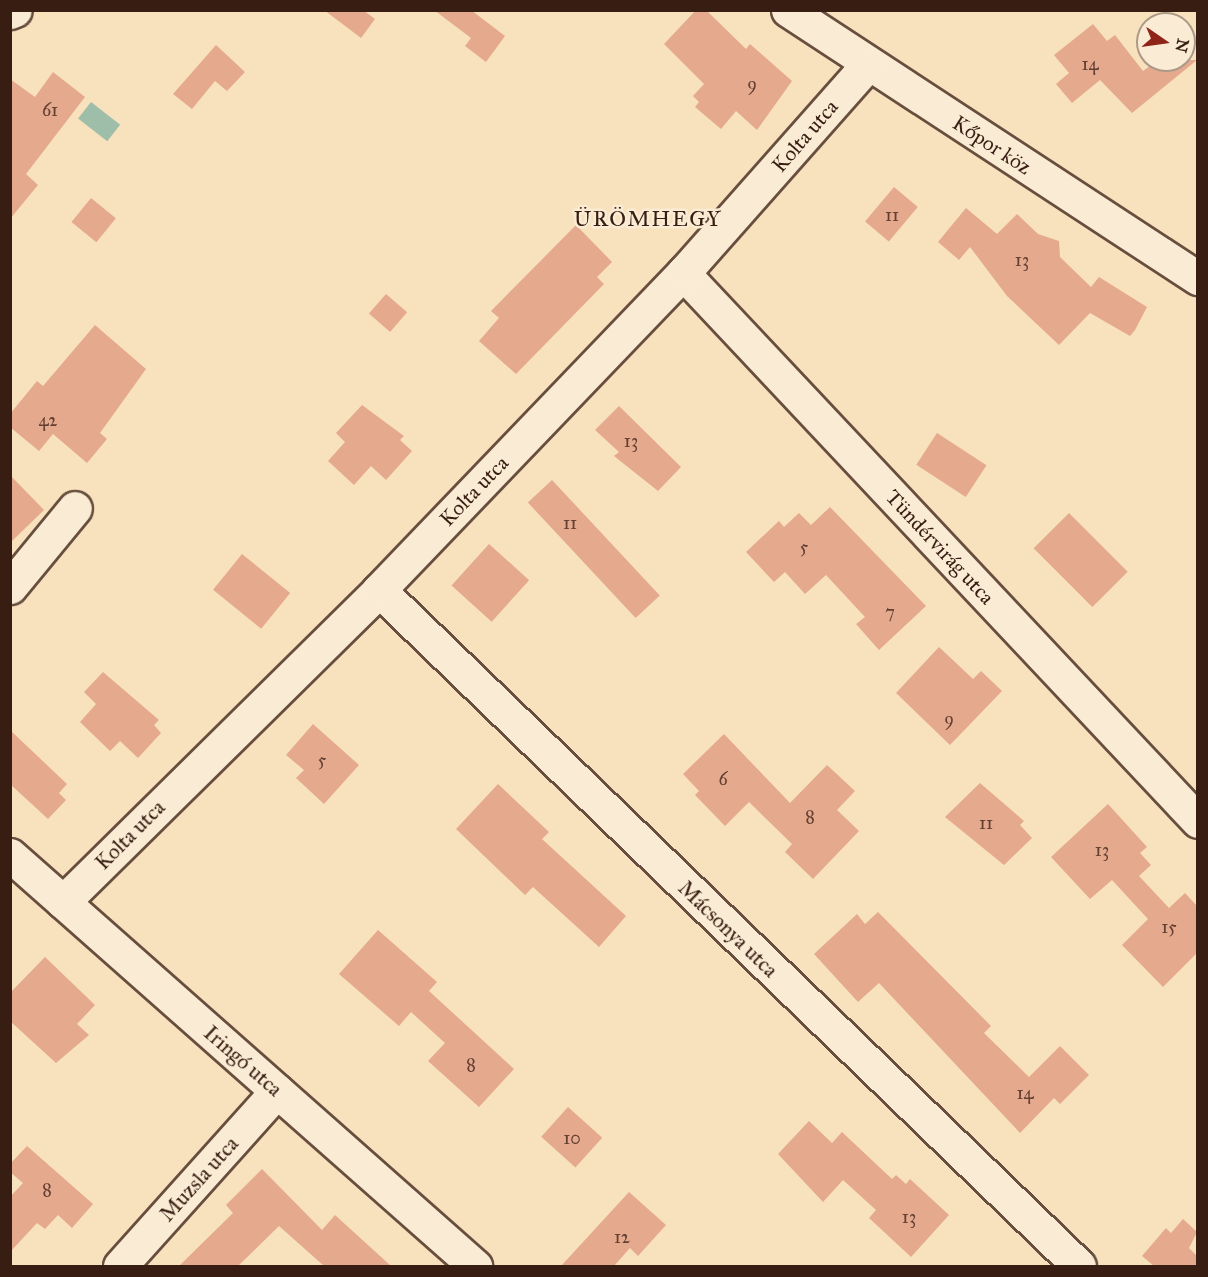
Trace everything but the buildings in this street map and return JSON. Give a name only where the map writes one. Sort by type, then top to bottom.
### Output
[{"type":"street","points":[[10,12],[15,10]]},
{"type":"street","name":"Kőpor köz","points":[[788,10],[1197,278]]},
{"type":"street","name":"Kolta utca","points":[[63,902],[379,590],[683,273],[868,64]]},
{"type":"street","name":"Tündérvirág utca","points":[[683,273],[1197,821]]},
{"type":"street","points":[[10,588],[75,508]]},
{"type":"street","name":"Mácsonya utca","points":[[379,590],[1079,1266]]},
{"type":"street","name":"Iringó utca","points":[[10,855],[475,1266]]},
{"type":"street","name":"Muzsla utca","points":[[120,1266],[277,1091]]},
{"type":"shaded area","points":[[91,102],[120,125],[107,141],[78,119]]},
{"type":"district","name":"ÜRÖMHEGY","points":[[648,219]]}]
